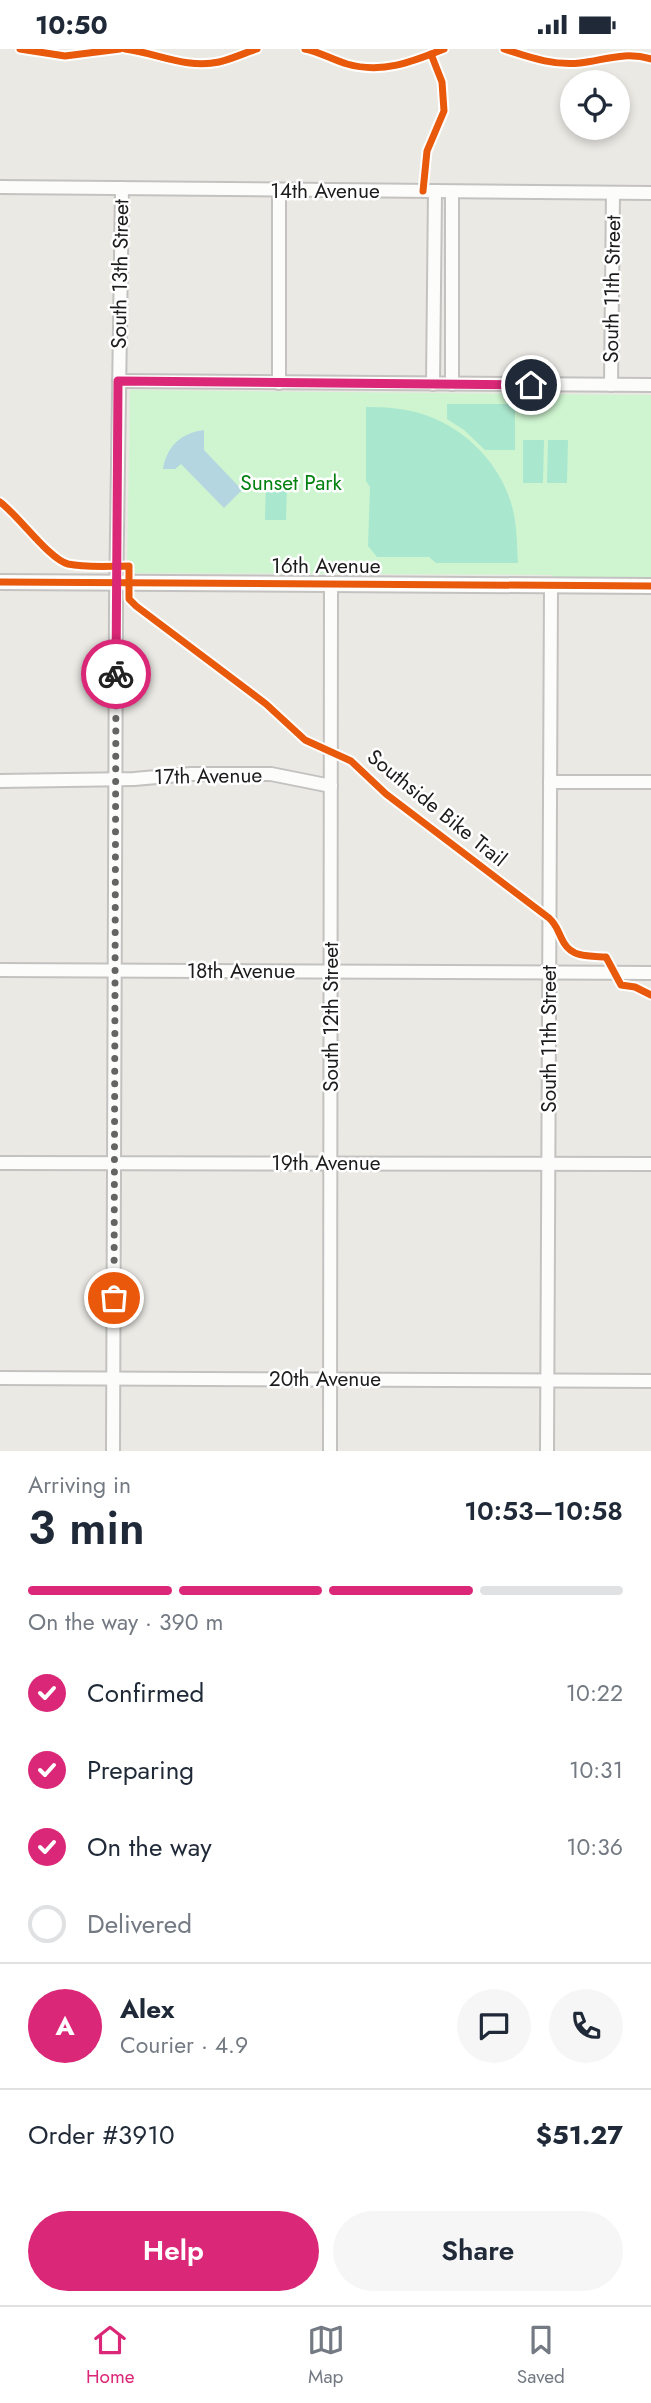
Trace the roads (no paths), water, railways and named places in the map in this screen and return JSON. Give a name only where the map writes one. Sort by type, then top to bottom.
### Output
[{"type":"street","name":"14th Avenue","points":[[0,187],[651,193]]},
{"type":"street","name":"South 13th Street","points":[[113,1451],[118,381],[122,188]]},
{"type":"street","points":[[279,191],[279,383]]},
{"type":"street","points":[[433,384],[435,191]]},
{"type":"street","points":[[452,192],[452,384]]},
{"type":"street","name":"South 11th Street","points":[[611,385],[613,193]]},
{"type":"street","points":[[118,381],[651,386]]},
{"type":"street","name":"16th Avenue","points":[[0,582],[651,586]]},
{"type":"street","name":"South 12th Street","points":[[330,1451],[331,583]]},
{"type":"street","name":"South 11th Street","points":[[547,1451],[551,585]]},
{"type":"street","name":"17th Avenue","points":[[0,781],[271,774],[331,786]]},
{"type":"street","points":[[550,782],[651,782]]},
{"type":"street","name":"18th Avenue","points":[[0,970],[651,973]]},
{"type":"street","name":"19th Avenue","points":[[0,1163],[651,1164]]},
{"type":"street","name":"20th Avenue","points":[[0,1378],[651,1381]]},
{"type":"water","points":[[204,430],[204,450],[242,490],[224,508],[181,464],[175,469],[163,469],[176,442],[188,434]]},
{"type":"park label","name":"Sunset Park","points":[[291,483]]}]
